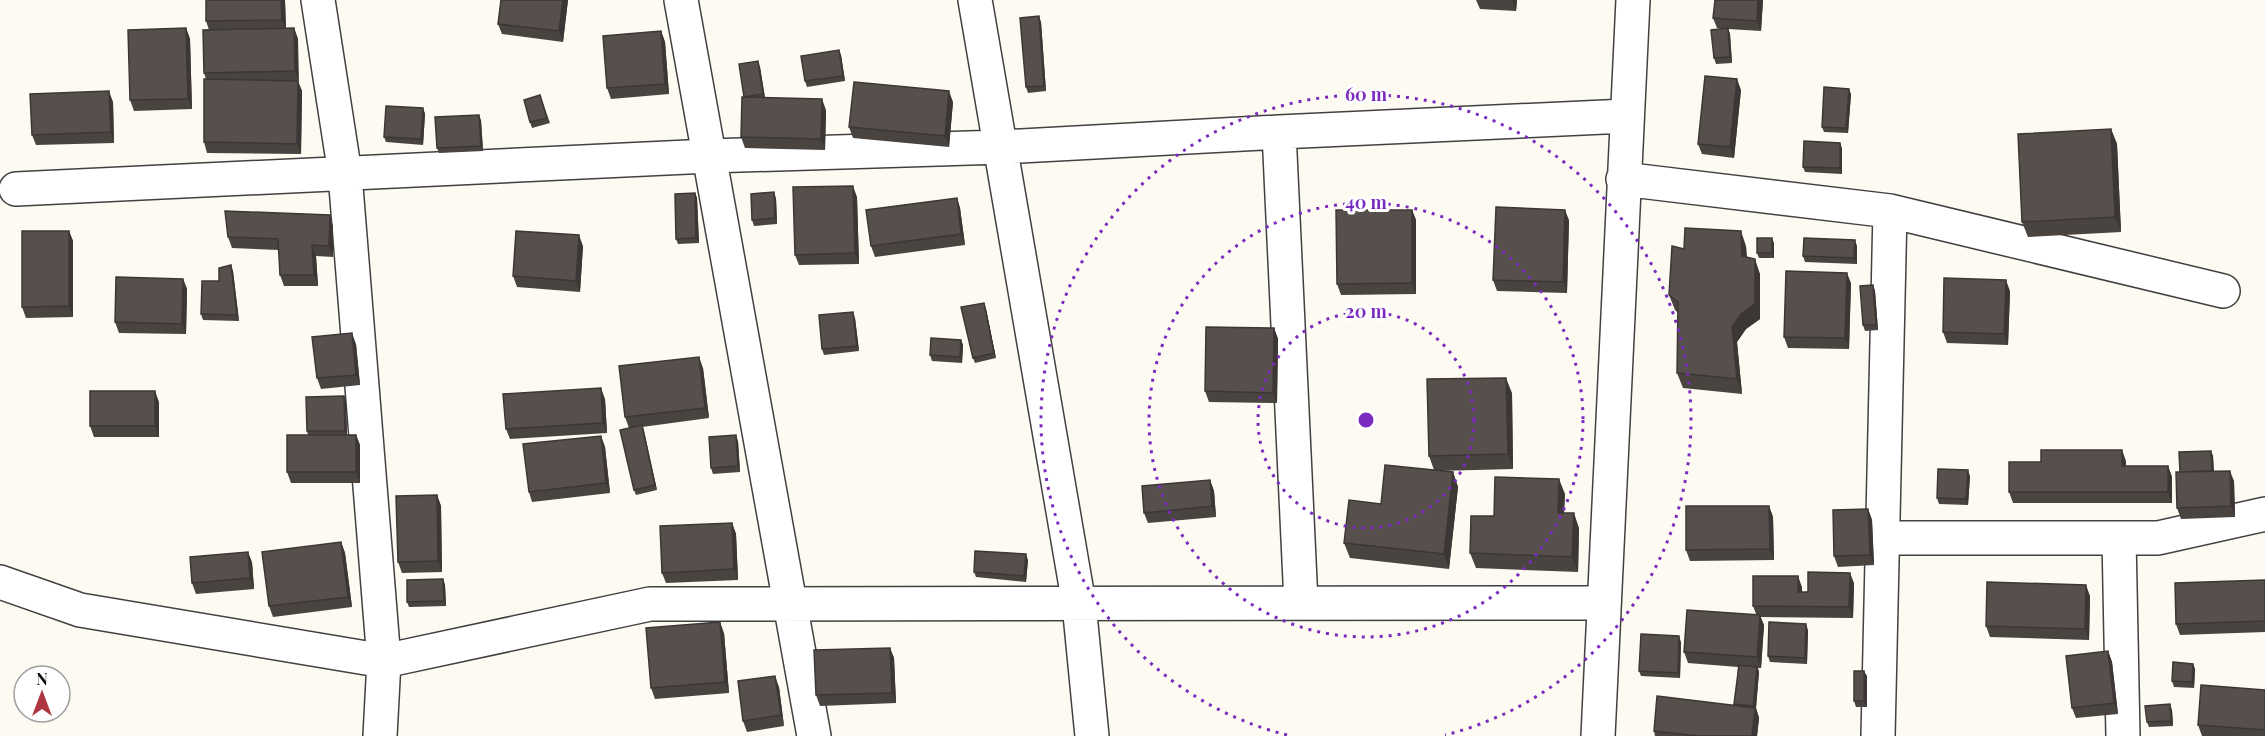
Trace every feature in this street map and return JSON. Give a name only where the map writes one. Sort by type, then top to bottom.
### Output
[{"type":"street","points":[[318,0],[345,174],[384,662],[380,736]]},
{"type":"street","points":[[681,0],[814,736]]},
{"type":"street","points":[[975,0],[1079,604],[1092,736]]},
{"type":"street","points":[[1598,736],[1633,0]]},
{"type":"street","points":[[16,189],[709,156],[1002,147],[1626,116]]},
{"type":"street","points":[[1279,132],[1301,603]]},
{"type":"street","points":[[1623,179],[1890,211],[2223,291]]},
{"type":"street","points":[[1878,736],[1890,211]]},
{"type":"street","points":[[1882,538],[2158,538],[2265,514]]},
{"type":"street","points":[[2119,538],[2123,736]]},
{"type":"street","points":[[0,582],[80,610],[384,662],[650,604],[1604,603]]},
{"type":"building","points":[[206,0],[281,0],[282,20],[206,21]]},
{"type":"building","points":[[501,0],[563,0],[559,31],[498,24]]},
{"type":"building","points":[[1715,0],[1758,0],[1757,21],[1713,18]]},
{"type":"building","points":[[1039,16],[1044,86],[1026,87],[1020,18]]},
{"type":"building","points":[[186,28],[188,99],[130,100],[128,30]]},
{"type":"building","points":[[294,28],[295,71],[204,73],[203,30]]},
{"type":"building","points":[[1728,28],[1730,57],[1714,58],[1711,30]]},
{"type":"building","points":[[661,31],[665,84],[607,88],[603,36]]},
{"type":"building","points":[[839,50],[843,76],[805,81],[801,56]]},
{"type":"building","points":[[758,61],[763,94],[744,97],[739,64]]},
{"type":"building","points":[[1705,76],[1737,79],[1730,147],[1698,144]]},
{"type":"building","points":[[204,79],[298,81],[297,144],[204,142]]},
{"type":"building","points":[[854,82],[949,91],[945,136],[849,127]]},
{"type":"building","points":[[1824,87],[1849,89],[1846,128],[1822,127]]},
{"type":"building","points":[[109,91],[111,132],[32,135],[30,94]]},
{"type":"building","points":[[540,95],[547,118],[530,122],[524,100]]},
{"type":"building","points":[[742,97],[822,99],[821,139],[741,137]]},
{"type":"building","points":[[386,106],[423,108],[421,139],[384,137]]},
{"type":"building","points":[[479,115],[481,146],[437,148],[435,117]]},
{"type":"building","points":[[2111,129],[2115,217],[2022,222],[2018,134]]},
{"type":"building","points":[[1804,141],[1840,143],[1840,168],[1803,167]]},
{"type":"building","points":[[853,186],[855,253],[795,255],[793,187]]},
{"type":"building","points":[[774,192],[775,218],[752,220],[751,194]]},
{"type":"building","points":[[695,193],[696,238],[676,239],[675,194]]},
{"type":"building","points":[[957,198],[961,234],[871,246],[866,210]]},
{"type":"building","points":[[1496,207],[1565,210],[1563,282],[1493,280]]},
{"type":"building","points":[[1336,210],[1412,210],[1412,283],[1337,284]]},
{"type":"building","points":[[225,211],[330,215],[329,246],[312,245],[314,275],[280,275],[278,239],[228,237]]},
{"type":"building","points":[[1685,228],[1741,231],[1742,256],[1755,259],[1755,304],[1741,314],[1732,327],[1737,379],[1677,373],[1678,302],[1669,295],[1672,246],[1684,249]]},
{"type":"building","points":[[22,231],[69,231],[69,306],[22,307]]},
{"type":"building","points":[[516,231],[579,235],[576,281],[513,276]]},
{"type":"building","points":[[1757,238],[1772,238],[1772,253],[1757,253]]},
{"type":"building","points":[[1804,238],[1855,240],[1854,258],[1803,256]]},
{"type":"building","points":[[231,265],[237,315],[201,314],[202,281],[219,281],[219,268]]},
{"type":"building","points":[[1786,271],[1847,273],[1845,338],[1784,337]]},
{"type":"building","points":[[116,277],[183,279],[182,324],[115,322]]},
{"type":"building","points":[[1944,278],[2006,280],[2004,334],[1943,332]]},
{"type":"building","points":[[1873,285],[1876,325],[1863,325],[1860,286]]},
{"type":"building","points":[[984,303],[994,353],[973,358],[961,307]]},
{"type":"building","points":[[853,312],[857,346],[822,349],[819,315]]},
{"type":"building","points":[[1206,327],[1274,328],[1273,393],[1205,391]]},
{"type":"building","points":[[352,333],[356,375],[317,378],[312,337]]},
{"type":"building","points":[[931,338],[961,340],[960,357],[930,355]]},
{"type":"building","points":[[699,357],[705,408],[625,417],[619,366]]},
{"type":"building","points":[[1506,378],[1508,454],[1429,456],[1427,379]]},
{"type":"building","points":[[601,388],[603,423],[506,429],[503,394]]},
{"type":"building","points":[[90,391],[155,391],[155,426],[90,426]]},
{"type":"building","points":[[344,396],[345,431],[307,431],[306,397]]},
{"type":"building","points":[[642,425],[655,485],[634,490],[620,430]]},
{"type":"building","points":[[287,435],[356,435],[356,472],[287,472]]},
{"type":"building","points":[[736,435],[738,466],[711,468],[709,437]]},
{"type":"building","points":[[601,436],[606,483],[529,492],[523,444]]},
{"type":"building","points":[[2041,450],[2122,450],[2122,466],[2168,466],[2168,492],[2009,492],[2009,462],[2041,462]]},
{"type":"building","points":[[2211,451],[2212,471],[2180,472],[2179,452]]},
{"type":"building","points":[[1385,465],[1453,472],[1444,554],[1344,543],[1349,500],[1381,504]]},
{"type":"building","points":[[1938,469],[1968,470],[1966,499],[1937,498]]},
{"type":"building","points":[[2230,471],[2231,506],[2177,508],[2176,472]]},
{"type":"building","points":[[1495,477],[1559,479],[1558,513],[1574,513],[1572,557],[1470,553],[1471,516],[1494,516]]},
{"type":"building","points":[[1210,480],[1212,506],[1144,513],[1142,486]]},
{"type":"building","points":[[437,495],[438,561],[398,562],[396,496]]},
{"type":"building","points":[[1686,506],[1769,506],[1770,549],[1686,550]]},
{"type":"building","points":[[1868,509],[1870,555],[1834,556],[1833,510]]},
{"type":"building","points":[[732,523],[734,569],[662,573],[660,526]]},
{"type":"building","points":[[341,542],[348,597],[269,606],[262,552]]},
{"type":"building","points":[[975,551],[1026,554],[1024,576],[974,572]]},
{"type":"building","points":[[248,552],[250,578],[192,583],[190,557]]},
{"type":"building","points":[[1808,572],[1850,573],[1849,607],[1753,606],[1753,576],[1798,576],[1798,592],[1808,592]]},
{"type":"building","points":[[443,579],[444,601],[407,602],[407,580]]},
{"type":"building","points":[[2265,580],[2265,621],[2176,624],[2175,583]]},
{"type":"building","points":[[1987,582],[2086,585],[2085,629],[1986,626]]},
{"type":"building","points":[[1687,610],[1760,615],[1757,657],[1684,652]]},
{"type":"building","points":[[720,622],[725,682],[651,688],[646,628]]},
{"type":"building","points":[[1769,622],[1806,624],[1805,658],[1768,656]]},
{"type":"building","points":[[1641,634],[1679,636],[1678,673],[1639,671]]},
{"type":"building","points":[[890,648],[892,693],[816,695],[814,650]]},
{"type":"building","points":[[2108,651],[2114,703],[2072,708],[2066,656]]},
{"type":"building","points":[[2173,662],[2193,664],[2192,682],[2172,681]]},
{"type":"building","points":[[1739,665],[1757,667],[1753,706],[1734,704]]},
{"type":"building","points":[[1854,671],[1864,671],[1864,701],[1854,701]]},
{"type":"building","points":[[775,676],[781,715],[743,721],[738,681]]},
{"type":"building","points":[[2201,685],[2265,690],[2265,730],[2198,725]]},
{"type":"building","points":[[1657,696],[1755,708],[1752,736],[1699,736],[1654,731]]},
{"type":"building","points":[[2170,704],[2171,721],[2147,722],[2145,706]]}]
